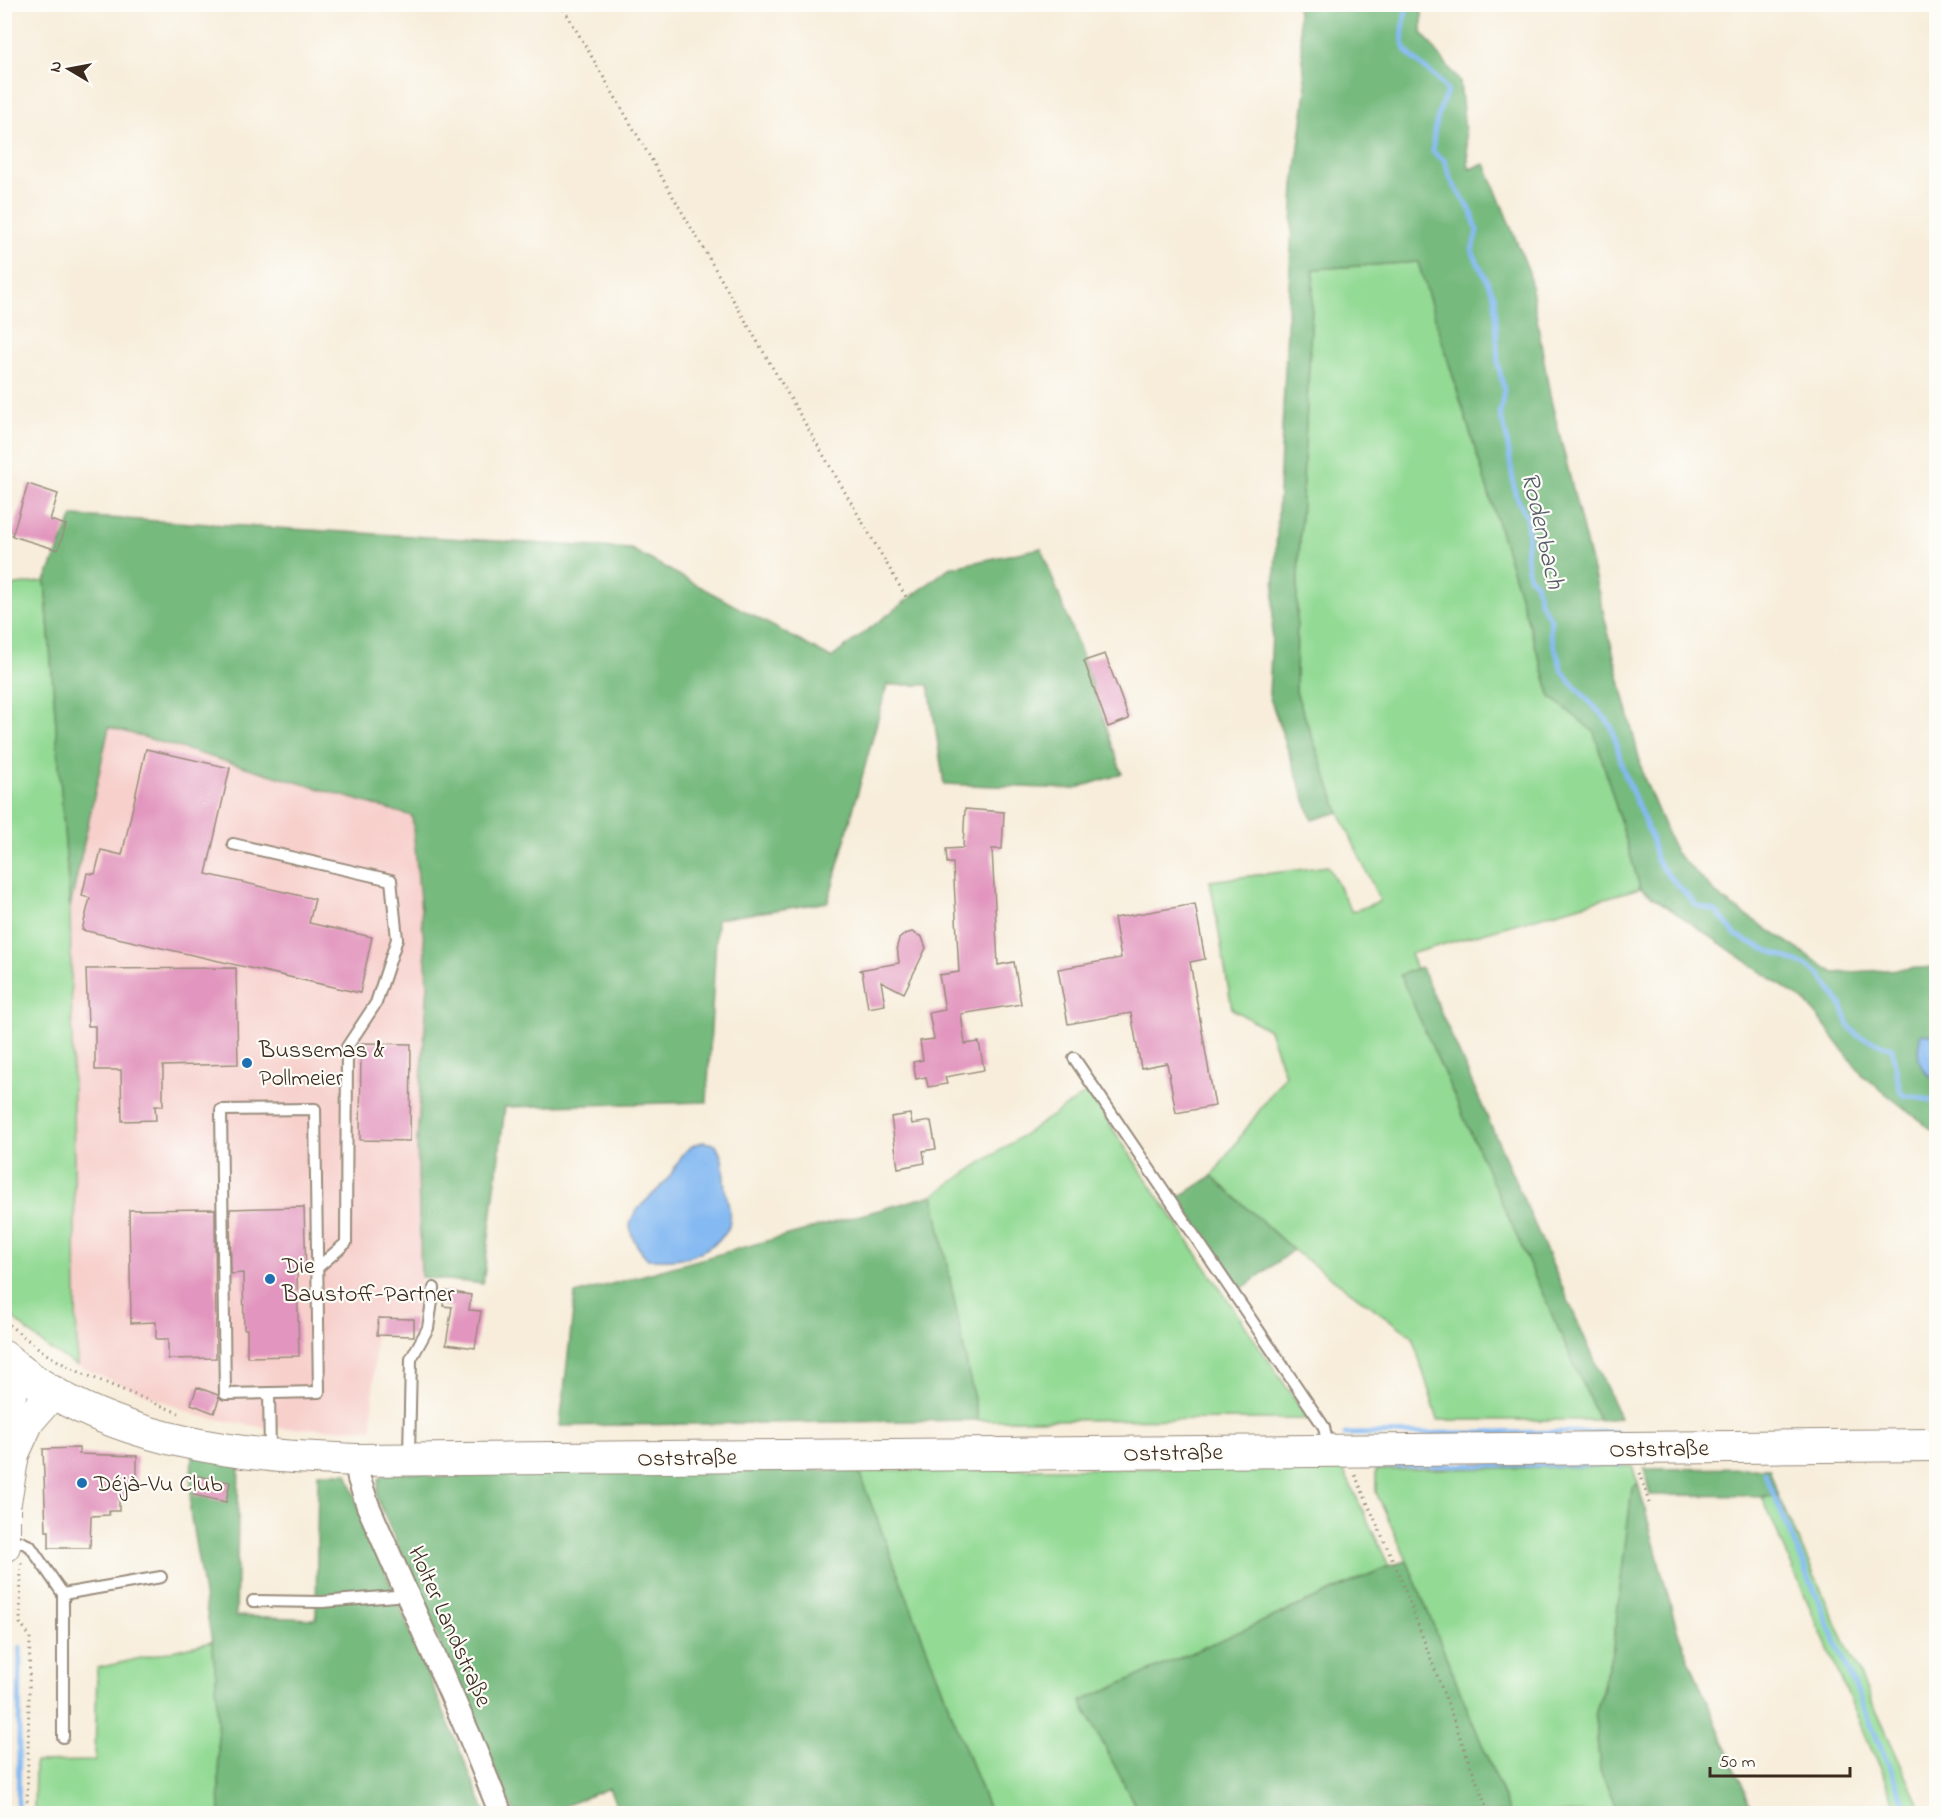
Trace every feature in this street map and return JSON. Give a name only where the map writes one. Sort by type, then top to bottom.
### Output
[{"type":"main road","name":"Oststraße","points":[[13,1364],[63,1381],[108,1417],[188,1443],[270,1455],[356,1460],[1936,1445]]},
{"type":"main road","points":[[4,1416],[13,1364]]},
{"type":"main road","points":[[4,1546],[5,1497],[13,1454],[28,1421],[63,1381]]},
{"type":"street","name":"Holter Landstraße","points":[[356,1460],[359,1479],[368,1506],[470,1737],[501,1814]]},
{"type":"lane","points":[[233,844],[391,879],[397,939],[376,1003],[348,1047],[346,1244],[317,1268]]},
{"type":"lane","points":[[1074,1058],[1339,1450]]},
{"type":"lane","points":[[315,1108],[317,1268],[319,1392],[225,1394],[221,1110],[315,1108]]},
{"type":"lane","points":[[409,1459],[411,1359],[428,1328],[434,1288]]},
{"type":"lane","points":[[269,1393],[270,1455]]},
{"type":"lane","points":[[5,1541],[21,1542],[30,1546],[63,1594],[63,1737]]},
{"type":"lane","points":[[63,1594],[161,1578]]},
{"type":"lane","points":[[253,1601],[322,1602],[407,1595]]},
{"type":"path","points":[[561,4],[906,597]]},
{"type":"path","points":[[4,1321],[46,1353],[63,1381],[187,1416]]},
{"type":"path","points":[[1633,1449],[1649,1503]]},
{"type":"path","points":[[1339,1450],[1352,1468],[1399,1574],[1489,1814]]},
{"type":"path","points":[[20,1623],[30,1637],[27,1814]]},
{"type":"shaded area","name":"Bussemas & Pollmeier","points":[[109,727],[412,816],[428,984],[417,1141],[421,1277],[419,1317],[376,1316],[372,1429],[267,1428],[199,1416],[77,1366],[70,908]]},
{"type":"green space","points":[[1297,5],[1422,5],[1422,33],[1460,82],[1469,169],[1485,164],[1529,272],[1550,396],[1644,778],[1675,852],[1723,900],[1834,973],[1936,967],[1936,996],[1930,997],[1936,1005],[1936,1133],[1862,1075],[1808,1004],[1640,888],[1594,732],[1551,697],[1418,262],[1314,269],[1297,596],[1296,692],[1339,812],[1312,820],[1269,695],[1294,186],[1306,90]]},
{"type":"green space","points":[[1418,262],[1551,697],[1594,731],[1640,888],[1410,954],[1416,969],[1401,975],[1599,1420],[1438,1420],[1412,1336],[1293,1250],[1212,1176],[1285,1075],[1269,1030],[1232,1009],[1210,881],[1328,866],[1352,912],[1380,901],[1339,812],[1296,692],[1297,596],[1314,269]]},
{"type":"green space","points":[[73,516],[631,549],[831,658],[949,568],[1041,548],[1082,656],[1122,774],[1073,789],[944,784],[929,685],[887,685],[828,902],[717,919],[707,1102],[505,1107],[483,1284],[421,1277],[417,1141],[428,984],[412,816],[109,727],[70,908],[45,581]]},
{"type":"green space","points":[[45,581],[70,908],[77,1366],[49,1349],[5,1312],[4,587]]},
{"type":"green space","points":[[1421,967],[1620,1418],[1599,1420],[1400,975]]},
{"type":"green space","points":[[1088,1092],[1308,1419],[978,1420],[933,1195]]},
{"type":"green space","points":[[1212,1176],[1293,1250],[1240,1290],[1178,1198]]},
{"type":"green space","points":[[933,1195],[978,1420],[560,1426],[575,1294]]},
{"type":"green space","points":[[192,1453],[239,1459],[236,1616],[316,1619],[318,1473],[347,1473],[360,1511],[486,1813],[220,1813],[216,1676],[190,1512]]},
{"type":"green space","points":[[1632,1466],[1638,1484],[1632,1488],[1613,1648],[1595,1716],[1600,1770],[1618,1813],[1510,1813],[1407,1561],[1376,1492],[1376,1470]]},
{"type":"green space","points":[[1342,1467],[1389,1566],[1082,1701],[1139,1813],[990,1813],[858,1470]]},
{"type":"green space","points":[[1769,1468],[1778,1496],[1650,1495],[1644,1469]]},
{"type":"green space","points":[[858,1470],[990,1813],[620,1813],[609,1788],[547,1813],[514,1813],[377,1498],[379,1479],[388,1473]]},
{"type":"green space","points":[[1638,1484],[1678,1633],[1754,1813],[1618,1813],[1600,1770],[1595,1716],[1613,1648],[1632,1488]]},
{"type":"green space","points":[[1778,1496],[1923,1813],[1899,1813],[1762,1497]]},
{"type":"green space","points":[[1407,1561],[1510,1813],[1139,1813],[1081,1701],[1389,1566]]},
{"type":"green space","points":[[212,1642],[216,1676],[220,1813],[34,1814],[35,1762],[95,1761],[97,1668]]},
{"type":"water","points":[[1921,1033],[1936,1035],[1936,1080],[1929,1076],[1919,1060],[1918,1048]]},
{"type":"water","points":[[703,1142],[715,1144],[722,1161],[729,1207],[729,1226],[716,1242],[694,1255],[677,1259],[648,1259],[631,1234],[630,1224],[633,1216],[666,1181],[685,1152],[695,1144]]},
{"type":"building","points":[[28,484],[58,494],[50,520],[66,525],[58,550],[12,536]]},
{"type":"building","points":[[1105,654],[1129,719],[1108,727],[1084,661]]},
{"type":"building","points":[[146,749],[230,768],[206,874],[315,899],[309,923],[372,937],[360,993],[82,930],[90,898],[82,896],[87,873],[95,874],[101,850],[122,855]]},
{"type":"building","points":[[965,809],[1004,812],[1002,849],[992,849],[998,965],[1014,962],[1021,1004],[961,1014],[965,1044],[979,1042],[984,1070],[945,1077],[947,1084],[928,1087],[926,1077],[916,1079],[913,1062],[923,1060],[920,1041],[934,1039],[929,1013],[945,1010],[939,975],[959,972],[953,863],[947,863],[946,849],[963,848]]},
{"type":"building","points":[[1195,904],[1205,959],[1190,962],[1215,1106],[1176,1113],[1167,1063],[1141,1068],[1131,1013],[1068,1024],[1058,969],[1121,958],[1114,918]]},
{"type":"building","points":[[912,932],[922,937],[926,948],[904,993],[881,981],[885,1005],[868,1008],[862,971],[859,970],[899,963],[897,946],[899,939]]},
{"type":"building","points":[[236,968],[238,1064],[163,1066],[163,1106],[155,1106],[156,1120],[122,1121],[121,1070],[95,1070],[95,1026],[88,1026],[86,969]]},
{"type":"building","points":[[361,1043],[411,1044],[410,1141],[360,1140]]},
{"type":"building","points":[[910,1114],[912,1124],[931,1121],[936,1149],[923,1151],[925,1163],[898,1168],[891,1117]]},
{"type":"building","points":[[304,1207],[306,1272],[297,1272],[299,1356],[247,1357],[243,1273],[231,1274],[230,1209]]},
{"type":"building","points":[[215,1209],[216,1358],[168,1359],[168,1339],[156,1339],[156,1322],[131,1323],[129,1210]]},
{"type":"building","points":[[445,1291],[471,1295],[469,1310],[481,1311],[475,1348],[446,1344],[452,1307],[443,1306]]},
{"type":"building","points":[[378,1318],[414,1319],[414,1336],[377,1335]]},
{"type":"building","points":[[197,1387],[218,1395],[219,1399],[214,1413],[191,1404]]},
{"type":"building","points":[[79,1448],[79,1454],[137,1456],[137,1486],[126,1486],[126,1498],[119,1498],[119,1511],[109,1511],[109,1515],[91,1516],[90,1548],[49,1548],[49,1531],[46,1531],[43,1449]]},
{"type":"building","points":[[198,1476],[230,1482],[226,1502],[194,1495]]},
{"type":"waterway","name":"Rodenbach","points":[[1407,4],[1403,33],[1405,48],[1447,91],[1437,121],[1433,152],[1444,160],[1452,182],[1472,213],[1477,231],[1472,251],[1495,297],[1498,364],[1504,390],[1500,413],[1506,434],[1515,493],[1527,518],[1526,557],[1529,577],[1536,583],[1540,602],[1551,620],[1550,633],[1562,670],[1612,728],[1624,772],[1652,839],[1656,858],[1662,868],[1696,905],[1717,912],[1736,935],[1808,966],[1820,975],[1841,1004],[1849,1026],[1858,1036],[1892,1048],[1900,1091],[1904,1096],[1936,1102]]},
{"type":"waterway","points":[[1345,1434],[1617,1432]]},
{"type":"waterway","points":[[1363,1466],[1621,1464]]},
{"type":"waterway","points":[[1764,1472],[1909,1814]]},
{"type":"waterway","points":[[18,1814],[20,1647]]},
{"type":"place","name":"Bussemas & Pollmeier","points":[[247,1063]]},
{"type":"place","name":"Die Baustoff-Partner","points":[[270,1279]]},
{"type":"place","name":"Déjà-Vu Club","points":[[82,1483]]}]
